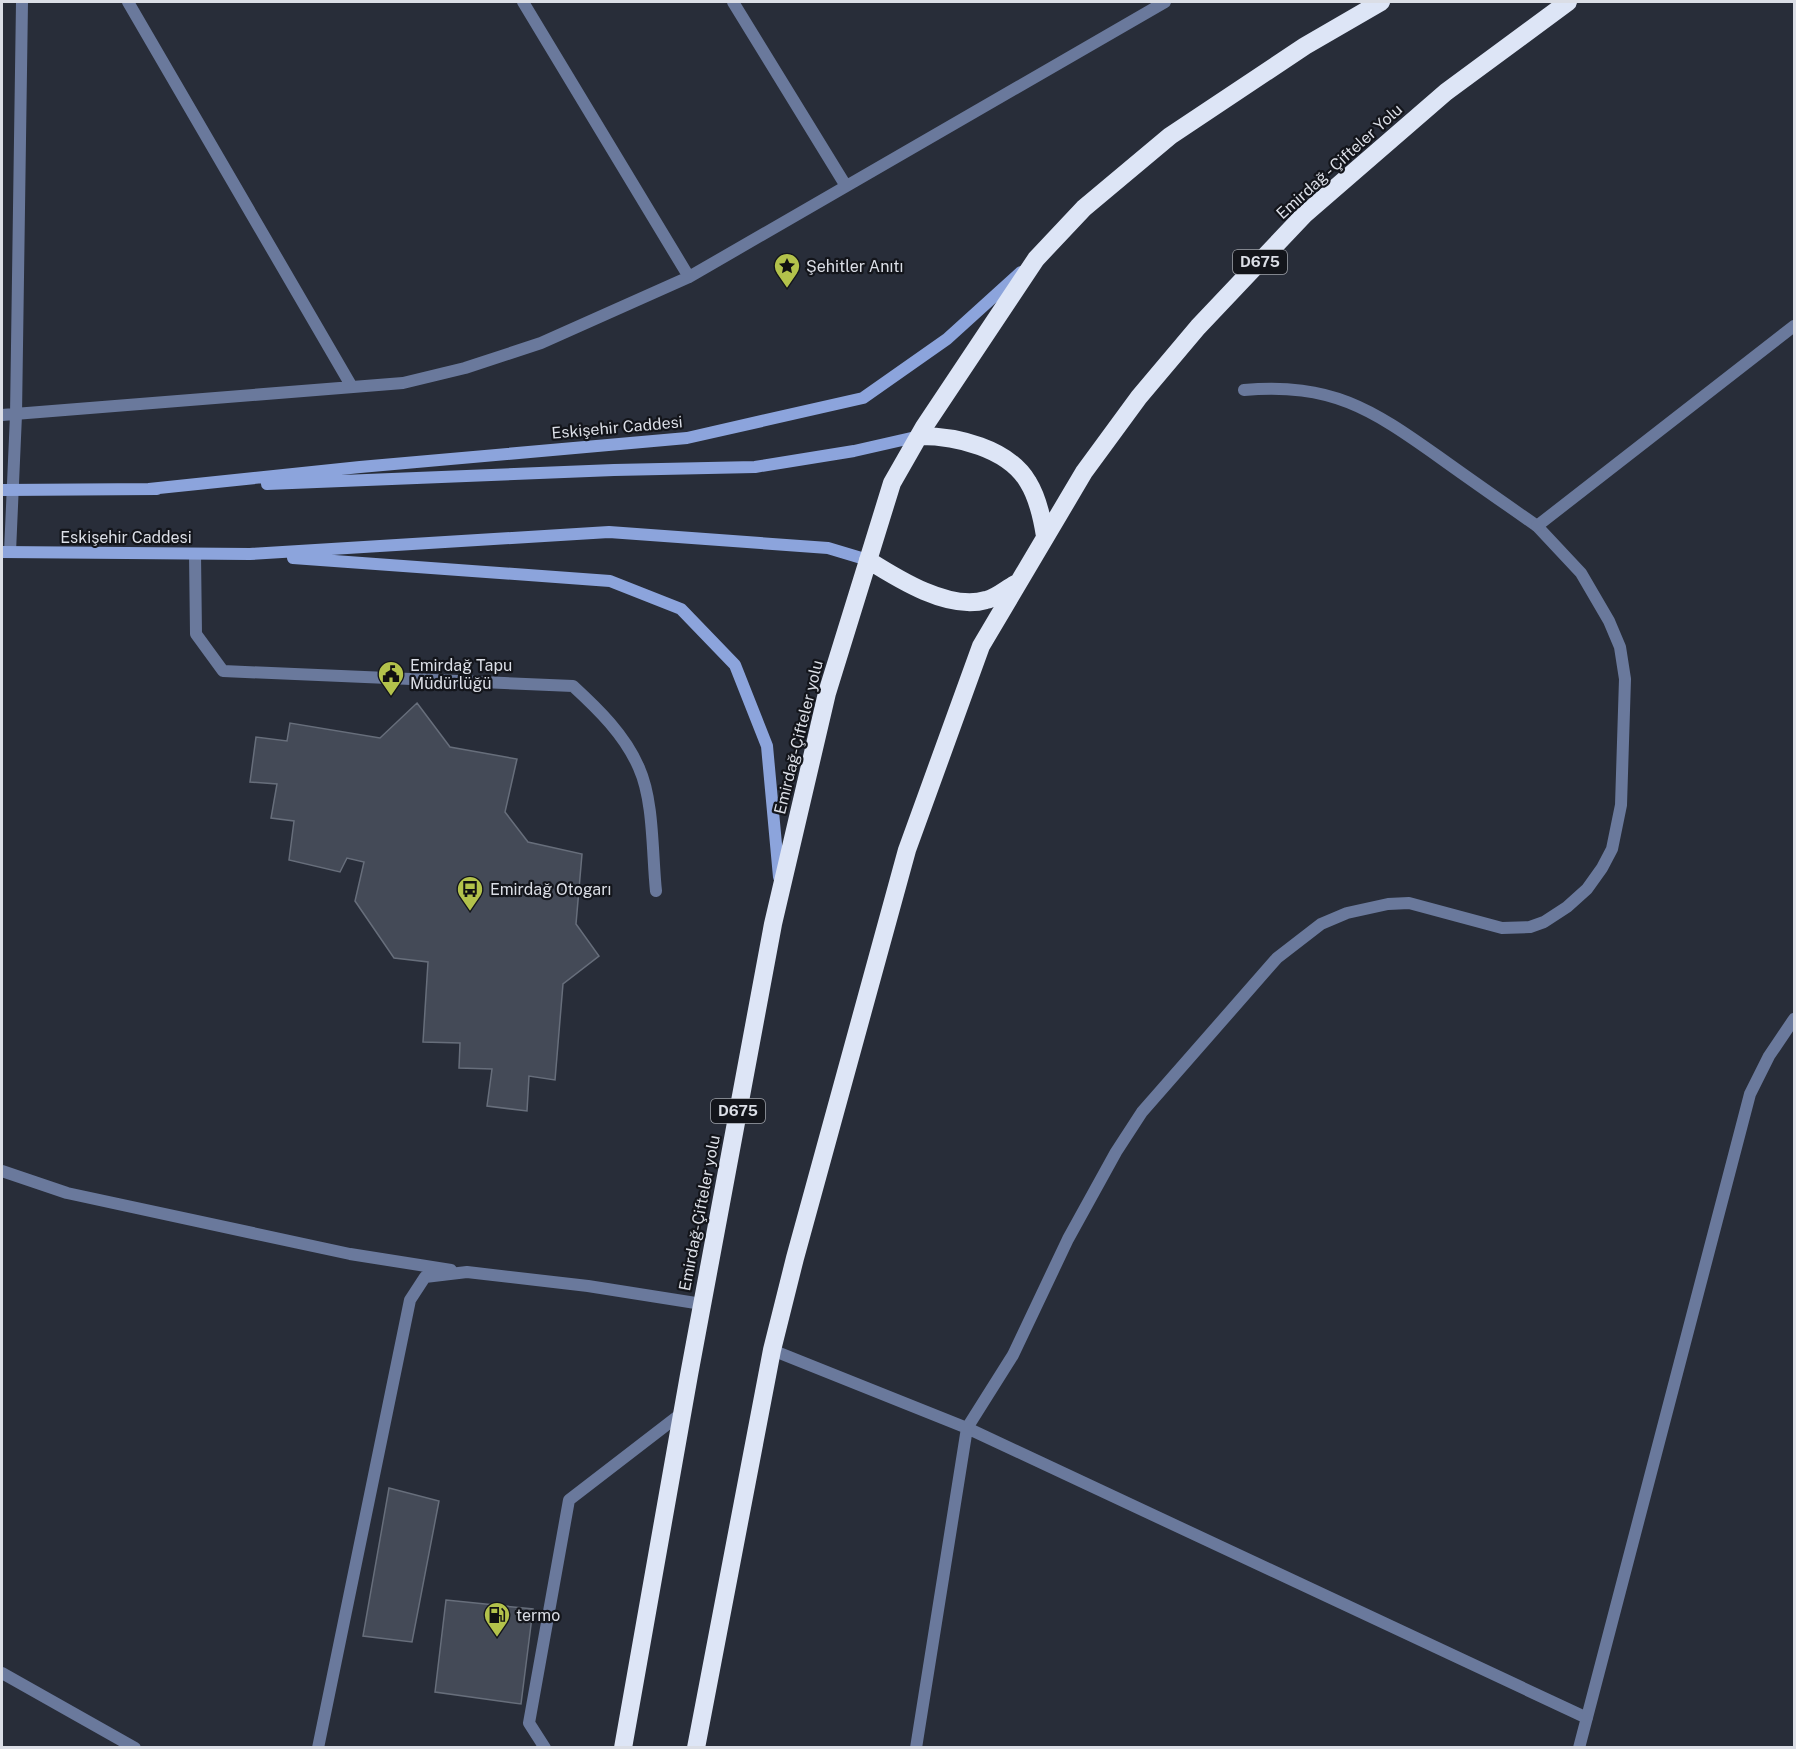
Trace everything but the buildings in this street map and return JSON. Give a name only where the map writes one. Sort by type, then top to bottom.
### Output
[{"type":"highway","name":"D675","points":[[920,436],[1036,259],[1084,208],[1170,136],[1305,46],[1382,2]]},
{"type":"highway","name":"Emirdağ - Çifteler Yolu","points":[[1016,583],[1084,472],[1138,397],[1198,327],[1304,215],[1446,92],[1568,2]]},
{"type":"highway","points":[[920,436],[940,436],[971,444],[997,454],[1015,466],[1028,481],[1040,510],[1045,536]]},
{"type":"highway","name":"Emirdağ-Çifteler yolu","points":[[623,1748],[702,1304],[781,891],[827,693],[892,483],[920,436]]},
{"type":"highway","points":[[868,560],[900,580],[926,592],[964,601],[987,600],[1016,583]]},
{"type":"highway","name":"D675","points":[[696,1748],[772,1350],[907,850],[981,646],[1016,583]]},
{"type":"main road","name":"Eskişehir Caddesi","points":[[149,489],[360,467],[687,438],[862,398],[947,339],[1036,259]]},
{"type":"main road","name":"Eskişehir Caddesi","points":[[7,490],[149,489],[614,470],[755,467],[854,451],[920,436]]},
{"type":"main road","name":"Eskişehir Caddesi","points":[[6,552],[250,554],[609,532],[828,548],[868,560]]},
{"type":"main road","name":"Eskişehir Caddesi","points":[[250,554],[610,581],[681,609],[735,665],[767,746],[781,891]]},
{"type":"street","points":[[6,552],[7,490],[16,415],[22,2]]},
{"type":"street","points":[[128,2],[352,387]]},
{"type":"street","points":[[523,2],[689,277]]},
{"type":"street","points":[[733,2],[846,186]]},
{"type":"street","points":[[2,415],[403,383],[497,358],[541,343],[689,277],[1165,2]]},
{"type":"street","points":[[1537,526],[1794,326]]},
{"type":"street","points":[[916,1748],[967,1428],[1013,1355],[1068,1239],[1116,1152],[1142,1112],[1277,958],[1322,924],[1347,913],[1388,904],[1409,903],[1502,928],[1530,927],[1562,911],[1587,889],[1602,868],[1618,827],[1621,805],[1625,679],[1620,647],[1609,621],[1581,573],[1537,526],[1371,410],[1340,398],[1298,389],[1244,390]]},
{"type":"street","points":[[195,554],[196,634],[223,671],[573,686],[608,719],[639,768],[648,807],[656,891]]},
{"type":"street","points":[[1579,1748],[1750,1094],[1769,1056],[1794,1019]]},
{"type":"street","points":[[2,1171],[67,1193],[350,1254],[702,1304]]},
{"type":"street","points":[[318,1748],[410,1300],[425,1277],[467,1272]]},
{"type":"street","points":[[772,1350],[967,1428],[1587,1718]]},
{"type":"street","points":[[545,1748],[529,1723],[569,1500],[682,1413]]},
{"type":"street","points":[[2,1673],[135,1748]]},
{"type":"place","name":"Şehitler Anıtı","points":[[787,289]]},
{"type":"place","name":"Emirdağ Tapu Müdürlüğü","points":[[391,697]]},
{"type":"place","name":"Emirdağ Otogarı","points":[[470,912]]},
{"type":"place","name":"termo","points":[[497,1638]]}]
